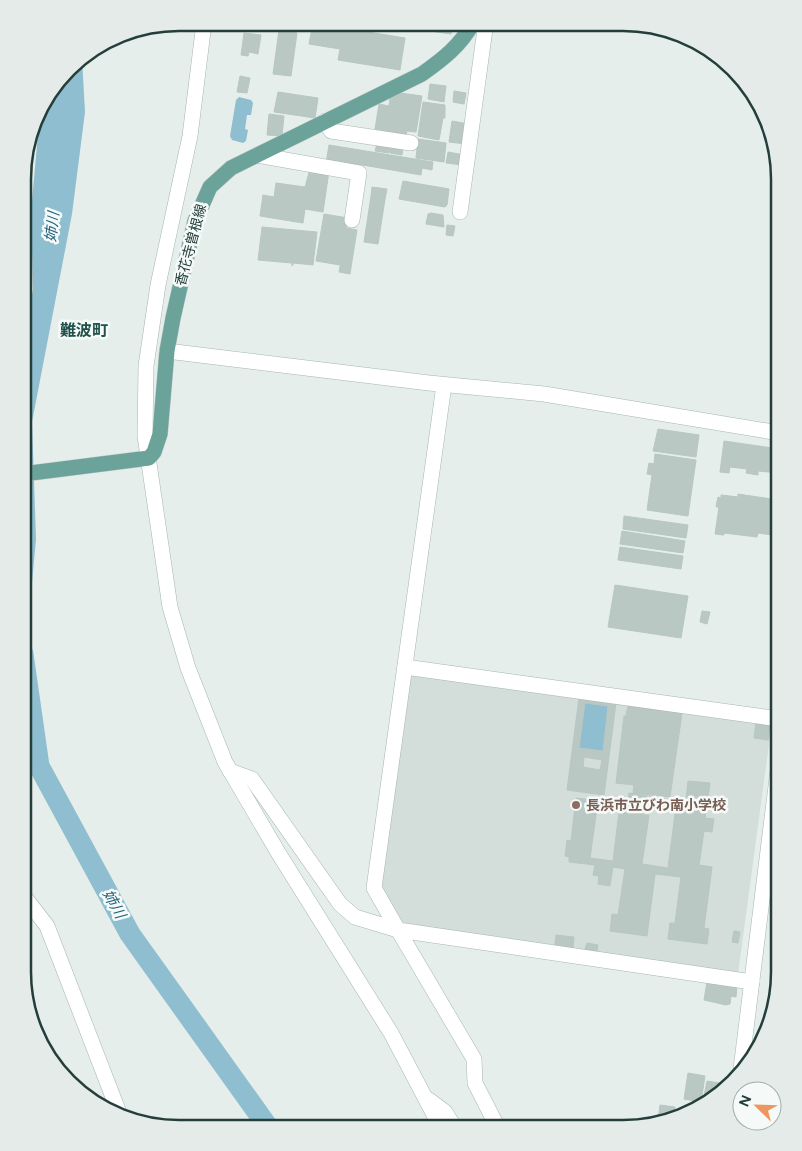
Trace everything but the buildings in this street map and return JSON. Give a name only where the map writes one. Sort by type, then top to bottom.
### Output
[{"type":"main road","name":"香花寺曽根線","points":[[149,458],[154,452],[160,434],[167,351],[193,230],[205,195],[223,173],[422,74],[446,58],[467,31]]},
{"type":"main road","points":[[31,473],[149,458]]},
{"type":"street","points":[[460,212],[485,31]]},
{"type":"street","points":[[203,32],[190,136],[158,285],[149,340],[144,422],[158,533],[170,607],[188,668],[230,771],[279,854],[391,1033],[428,1099],[437,1120]]},
{"type":"street","points":[[325,122],[331,131],[411,143]]},
{"type":"street","points":[[257,155],[359,173],[352,220]]},
{"type":"street","points":[[167,351],[544,394],[771,432]]},
{"type":"street","points":[[444,384],[374,888],[474,1059],[476,1083],[494,1120]]},
{"type":"street","points":[[405,667],[770,718]]},
{"type":"street","points":[[230,771],[252,779],[340,904],[354,917],[398,930],[752,982]]},
{"type":"street","points":[[742,1059],[752,982],[770,870]]},
{"type":"street","points":[[31,905],[47,926],[116,1105]]},
{"type":"street","points":[[428,1099],[446,1112],[450,1120]]},
{"type":"shaded area","name":"長浜市立びわ南小学校","points":[[408,675],[770,722],[770,735],[738,974],[400,926],[381,889]]},
{"type":"water","points":[[83,68],[85,112],[72,214],[32,422],[36,539],[31,583],[31,298],[33,290],[31,212],[39,132],[51,105],[62,89]]},
{"type":"water","points":[[239,97],[251,100],[253,103],[251,115],[247,115],[245,129],[248,130],[246,141],[243,143],[232,140],[230,136],[236,100]]},
{"type":"water","points":[[585,703],[608,706],[603,751],[579,748]]},
{"type":"waterway","name":"姉川","points":[[31,710],[39,766],[130,934],[263,1120]]},
{"type":"place","name":"長浜市立びわ南小学校","points":[[576,805]]},
{"type":"district","name":"難波町","points":[[84,330]]}]
